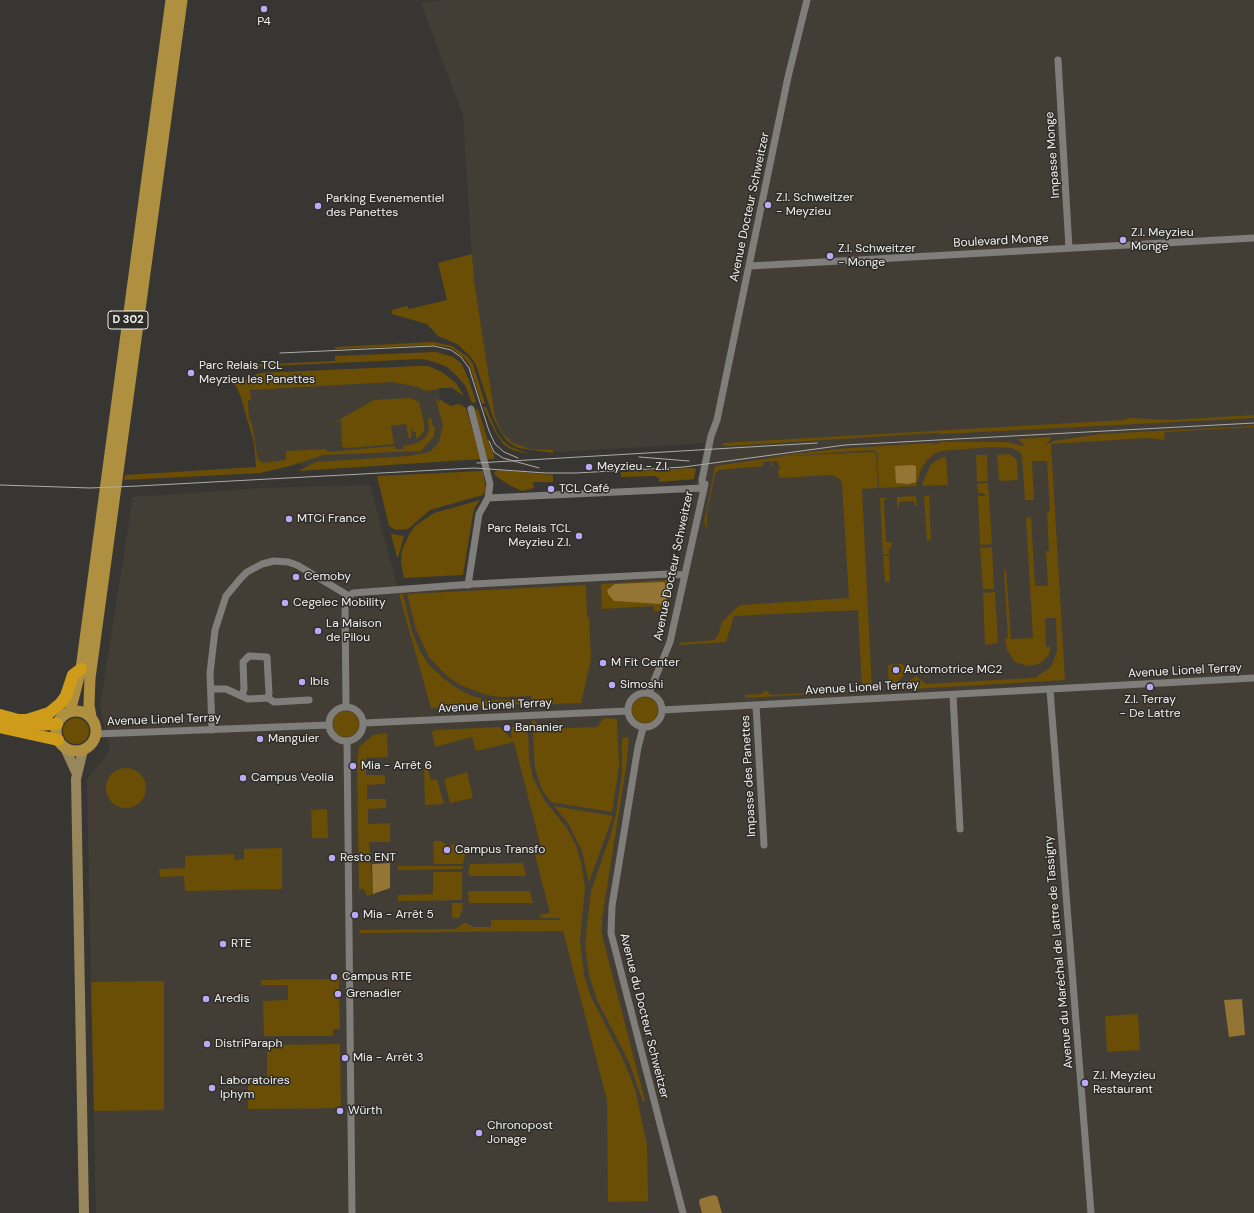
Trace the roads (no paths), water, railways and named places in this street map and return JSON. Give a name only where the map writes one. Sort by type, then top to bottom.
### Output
[{"type":"highway","points":[[0,715],[18,720],[35,719],[49,713],[61,703],[66,696],[73,676],[81,669]]},
{"type":"highway","points":[[0,719],[26,725],[57,724]]},
{"type":"highway","points":[[0,728],[62,744]]},
{"type":"main road","name":"D 302","points":[[70,712],[81,669],[108,506],[171,0]]},
{"type":"main road","name":"D 302","points":[[113,469],[182,0]]},
{"type":"main road","name":"D 302","points":[[91,717],[89,705],[90,678],[108,506]]},
{"type":"main road","points":[[62,744],[74,751],[84,750],[92,744],[96,734],[96,728],[91,717],[81,712],[70,712],[60,718],[57,724],[56,735],[76,772]]},
{"type":"main road","points":[[84,750],[76,772],[84,1213]]},
{"type":"street","name":"Avenue Docteur Schweitzer","points":[[649,694],[670,642],[703,488],[706,481],[716,436],[717,420],[788,77],[807,0]]},
{"type":"street","name":"Impasse Monge","points":[[1058,60],[1069,248]]},
{"type":"street","name":"Boulevard Monge","points":[[750,266],[1254,238]]},
{"type":"street","points":[[468,585],[479,514],[488,498],[490,484],[471,409]]},
{"type":"street","points":[[488,498],[703,488]]},
{"type":"street","points":[[212,730],[212,645],[218,617],[226,596],[247,572],[262,564],[274,561],[288,562],[297,565],[349,596]]},
{"type":"street","points":[[346,706],[345,605],[349,596],[353,593],[363,591],[668,574],[684,575]]},
{"type":"street","points":[[242,696],[244,689],[243,662],[249,656],[267,657],[268,698]]},
{"type":"street","name":"Avenue Lionel Terray","points":[[662,710],[1254,678]]},
{"type":"street","points":[[211,689],[226,689],[248,699],[268,698],[274,702],[309,700]]},
{"type":"street","name":"Avenue du Maréchal de Lattre de Tassigny","points":[[1050,690],[1091,1213]]},
{"type":"street","points":[[644,693],[657,698],[662,710],[659,721],[649,727],[644,728],[634,724],[630,720],[627,711],[630,700],[644,693]]},
{"type":"street","points":[[953,695],[960,829]]},
{"type":"street","name":"Impasse des Panettes","points":[[756,705],[764,845]]},
{"type":"street","points":[[346,706],[357,709],[363,718],[364,723],[361,733],[357,737],[347,741],[333,735],[329,725],[332,714],[336,710],[346,706]]},
{"type":"street","name":"Avenue Lionel Terray","points":[[364,723],[627,711]]},
{"type":"street","name":"Avenue Lionel Terray","points":[[96,734],[329,725]]},
{"type":"street","name":"Avenue du Docteur Schweitzer","points":[[644,728],[638,747],[612,906],[611,933],[683,1213]]},
{"type":"street","points":[[347,741],[352,1213]]},
{"type":"tram line","points":[[280,353],[434,346],[451,350],[461,357],[469,368],[489,431],[495,444],[504,452],[518,458]]},
{"type":"tram line","points":[[0,485],[90,488],[474,468],[546,473],[576,473],[684,467],[845,445],[1254,423]]},
{"type":"tram line","points":[[489,441],[494,452],[503,458],[539,468]]},
{"type":"tram line","points":[[477,463],[817,443]]},
{"type":"tram line","points":[[639,457],[689,461]]},
{"type":"place","name":"P4","points":[[264,9]]},
{"type":"place","name":"Z.I. Schweitzer - Meyzieu","points":[[768,205]]},
{"type":"place","name":"Parking Evenementiel des Panettes","points":[[318,206]]},
{"type":"place","name":"Z.I. Meyzieu Monge","points":[[1123,240]]},
{"type":"place","name":"Z.I. Schweitzer - Monge","points":[[830,256]]},
{"type":"place","name":"Parc Relais TCL Meyzieu les Panettes","points":[[191,373]]},
{"type":"place","name":"Meyzieu - Z.I.","points":[[589,467]]},
{"type":"place","name":"TCL Café","points":[[551,489]]},
{"type":"place","name":"MTCi France","points":[[289,519]]},
{"type":"place","name":"Parc Relais TCL Meyzieu Z.I.","points":[[579,536]]},
{"type":"place","name":"Cemoby","points":[[296,577]]},
{"type":"place","name":"Cegelec Mobility","points":[[285,603]]},
{"type":"place","name":"La Maison de Pilou","points":[[318,631]]},
{"type":"place","name":"M Fit Center","points":[[603,663]]},
{"type":"place","name":"Automotrice MC2","points":[[896,670]]},
{"type":"place","name":"Ibis","points":[[302,682]]},
{"type":"place","name":"Simoshi","points":[[612,685]]},
{"type":"place","name":"Z.I. Terray - De Lattre","points":[[1150,687]]},
{"type":"place","name":"Bananier","points":[[507,728]]},
{"type":"place","name":"Manguier","points":[[260,739]]},
{"type":"place","name":"Mia - Arrêt 6","points":[[353,766]]},
{"type":"place","name":"Campus Veolia","points":[[243,778]]},
{"type":"place","name":"Campus Transfo","points":[[447,850]]},
{"type":"place","name":"Resto ENT","points":[[332,858]]},
{"type":"place","name":"Mia - Arrêt 5","points":[[355,915]]},
{"type":"place","name":"RTE","points":[[223,944]]},
{"type":"place","name":"Campus RTE","points":[[334,977]]},
{"type":"place","name":"Grenadier","points":[[338,994]]},
{"type":"place","name":"Aredis","points":[[206,999]]},
{"type":"place","name":"DistriParaph","points":[[207,1044]]},
{"type":"place","name":"Mia - Arrêt 3","points":[[345,1058]]},
{"type":"place","name":"Z.I. Meyzieu Restaurant","points":[[1085,1083]]},
{"type":"place","name":"Laboratoires Iphym","points":[[212,1088]]},
{"type":"place","name":"Würth","points":[[340,1111]]},
{"type":"place","name":"Chronopost Jonage","points":[[479,1133]]}]
